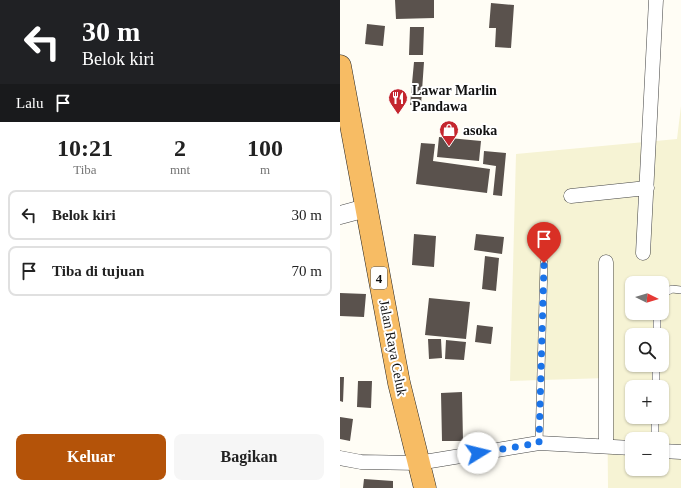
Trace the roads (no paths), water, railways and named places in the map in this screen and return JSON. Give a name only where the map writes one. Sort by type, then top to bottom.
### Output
[{"type":"highway","name":"Jalan Raya Celuk","points":[[340,66],[400,383],[425,488]]},
{"type":"street","points":[[643,254],[656,0]]},
{"type":"street","points":[[571,196],[647,188]]},
{"type":"street","points":[[340,214],[366,208]]},
{"type":"street","points":[[606,262],[606,446]]},
{"type":"street","points":[[340,458],[361,462],[418,463],[539,443],[625,447]]},
{"type":"street","points":[[669,451],[681,452]]},
{"type":"lane","points":[[539,443],[544,263]]},
{"type":"lane","points":[[669,290],[672,289],[681,290]]},
{"type":"place","name":"Lawar Marlin Pandawa","points":[[398,115]]},
{"type":"place","name":"asoka","points":[[449,147]]}]
